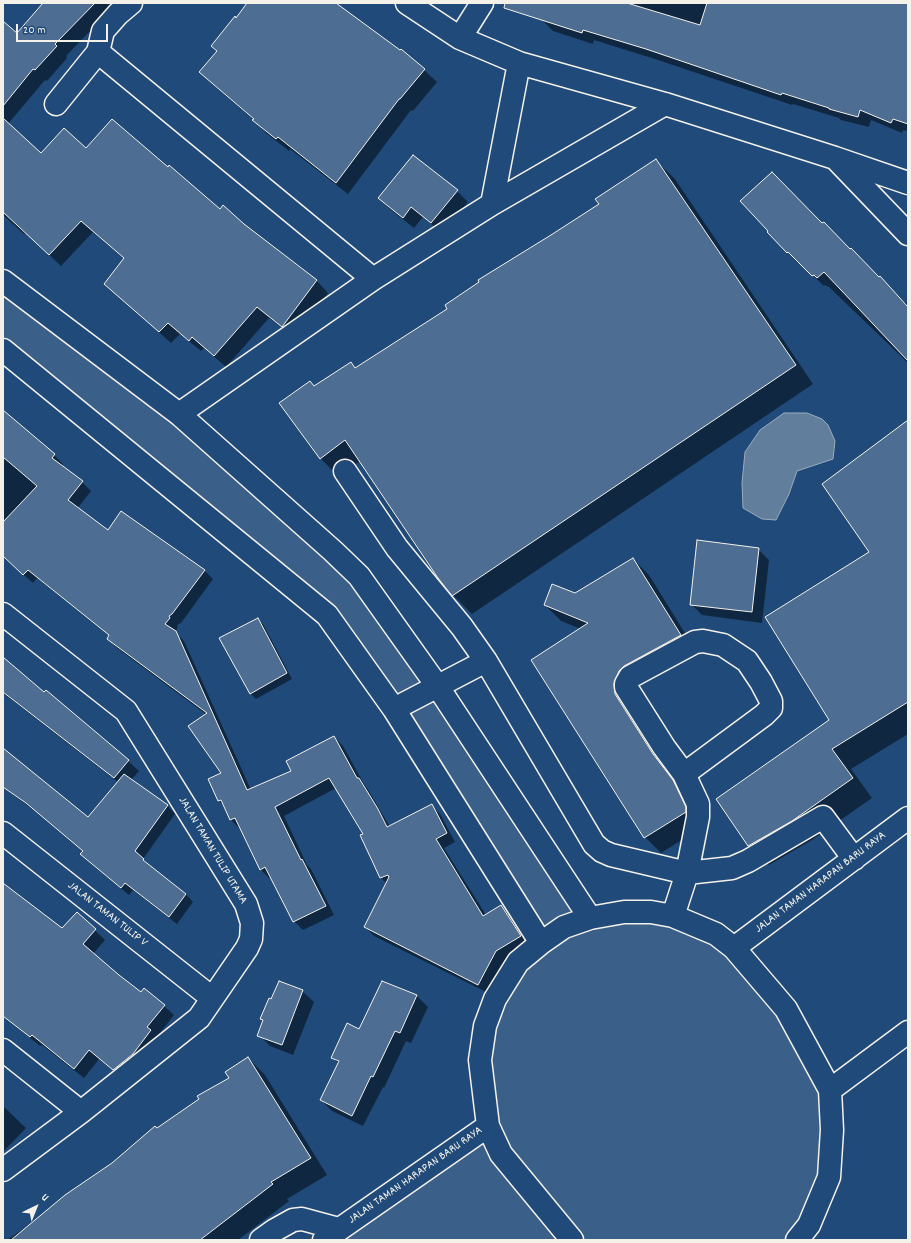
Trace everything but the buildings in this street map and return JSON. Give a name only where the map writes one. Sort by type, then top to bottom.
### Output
[{"type":"street","points":[[56,104],[98,52],[103,31],[118,14],[131,3]]},
{"type":"street","points":[[407,3],[460,38],[519,63],[665,104],[835,158],[908,183]]},
{"type":"street","points":[[460,38],[482,3]]},
{"type":"street","points":[[98,52],[373,279]]},
{"type":"street","points":[[492,204],[519,63]]},
{"type":"street","points":[[179,414],[373,279],[492,204],[665,104]]},
{"type":"street","points":[[835,158],[908,234]]},
{"type":"street","points":[[3,281],[179,414],[359,576],[438,687],[590,918]]},
{"type":"street","points":[[3,350],[327,616],[394,709],[541,942]]},
{"type":"street","points":[[345,472],[397,548],[462,627],[486,661],[594,844],[602,851],[611,855],[687,873],[732,868],[748,861],[823,817],[854,859]]},
{"type":"street","name":"JALAN TAMAN TULIP UTAMA","points":[[3,614],[126,711],[246,904],[252,923],[251,939],[247,948],[204,1011],[194,1023],[81,1112],[3,1170]]},
{"type":"street","points":[[673,916],[687,873],[698,818],[698,804],[684,774],[664,747],[626,687],[626,684],[630,678],[695,642],[703,641],[723,645],[747,661],[761,682],[771,701],[771,708],[764,715],[684,774]]},
{"type":"street","points":[[394,709],[486,661]]},
{"type":"street","name":"JALAN TAMAN HARAPAN BARU RAYA","points":[[734,948],[908,818]]},
{"type":"street","name":"JALAN TAMAN TULIP V","points":[[3,833],[212,998]]},
{"type":"street","points":[[572,1240],[501,1154],[488,1126],[480,1060],[485,1026],[495,999],[518,962],[541,942],[564,927],[590,918],[624,912],[651,912],[673,916],[716,934],[734,948],[786,1009],[830,1090],[832,1130],[829,1177],[809,1225],[797,1240]]},
{"type":"street","points":[[830,1090],[908,1032]]},
{"type":"street","points":[[3,1050],[81,1112]]},
{"type":"street","name":"JALAN TAMAN HARAPAN BARU RAYA","points":[[331,1235],[488,1126]]},
{"type":"street","points":[[261,1240],[293,1220],[302,1219],[331,1235]]},
{"type":"shaded area","points":[[3,281],[333,551],[590,918],[673,916],[734,948],[830,1090],[829,1177],[797,1240],[326,1240],[488,1126],[485,1026],[540,943],[327,616],[3,350]]},
{"type":"shaded area","points":[[784,413],[807,413],[822,419],[828,425],[835,441],[833,459],[797,471],[789,494],[776,520],[762,519],[743,508],[742,483],[745,452],[760,430]]}]
